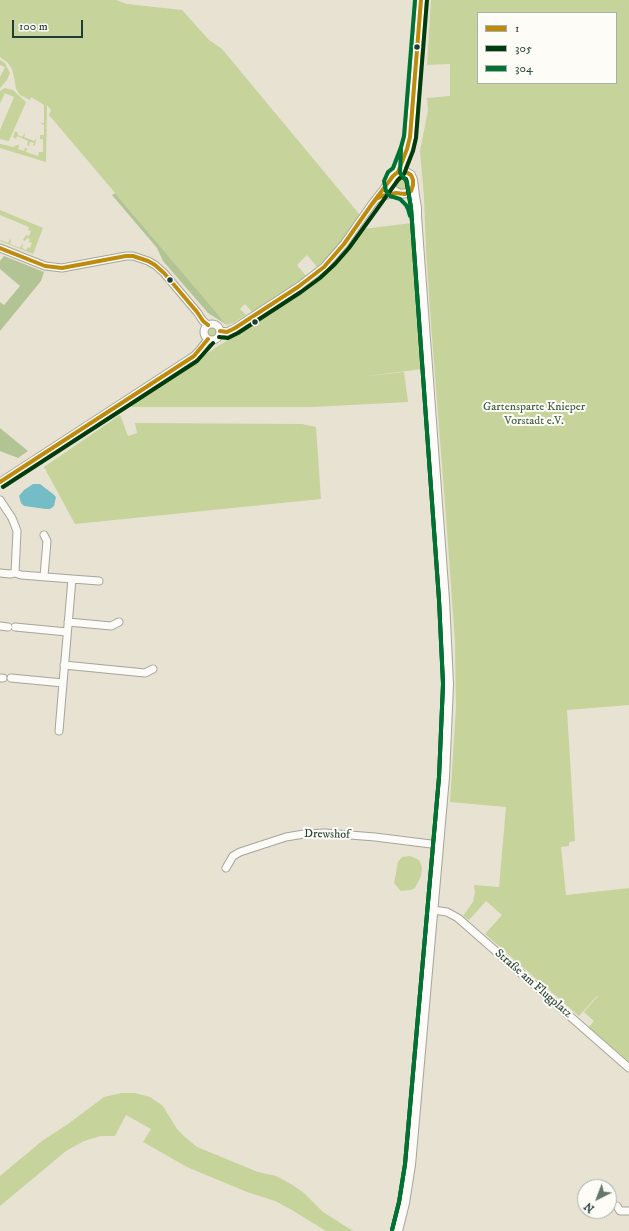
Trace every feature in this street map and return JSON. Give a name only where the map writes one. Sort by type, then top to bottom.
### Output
[{"type":"main road","points":[[406,172],[407,149],[411,130],[421,0]]},
{"type":"main road","points":[[407,149],[398,172],[390,181],[392,189],[408,198],[414,206],[417,216]]},
{"type":"main road","points":[[398,172],[406,172],[412,177],[417,208],[445,600],[449,684],[446,754],[439,845],[411,1165],[405,1204],[398,1231]]},
{"type":"main road","points":[[399,194],[411,191],[414,185]]},
{"type":"street","points":[[220,331],[227,332],[236,328],[298,287],[331,260],[390,181]]},
{"type":"street","points":[[376,199],[382,196],[399,194]]},
{"type":"street","points":[[0,248],[45,266],[62,268],[126,256],[133,256],[148,261],[164,273],[203,321],[208,325]]},
{"type":"street","points":[[208,325],[216,325],[220,329],[218,338],[213,340],[208,339],[204,329],[208,325]]},
{"type":"street","points":[[0,482],[194,356],[208,339]]},
{"type":"street","points":[[0,500],[12,518],[18,531],[15,573]]},
{"type":"street","points":[[44,535],[47,541],[44,576]]},
{"type":"street","points":[[0,573],[99,580]]},
{"type":"street","points":[[59,731],[72,579]]},
{"type":"street","points":[[68,622],[111,626],[118,622]]},
{"type":"street","points":[[0,626],[67,632]]},
{"type":"street","points":[[64,665],[145,673],[153,669]]},
{"type":"street","points":[[11,678],[62,683]]},
{"type":"street","name":"Drewshof","points":[[226,868],[233,856],[240,852],[286,837],[304,834],[325,833],[375,837],[439,845]]},
{"type":"street","name":"Straße am Flugplatz","points":[[433,910],[447,912],[458,918],[629,1068]]},
{"type":"street","points":[[617,1206],[620,1211],[629,1211]]},
{"type":"green space","points":[[0,0],[116,0],[127,4],[182,10],[209,40],[222,49],[360,215],[345,237],[329,256],[317,267],[307,255],[297,265],[307,277],[252,312],[245,304],[240,309],[246,315],[227,325],[49,115],[51,110],[47,105],[46,162],[0,148],[0,144],[13,147],[19,145],[18,149],[24,151],[25,148],[27,148],[26,152],[38,156],[39,152],[43,152],[43,139],[40,139],[40,135],[44,135],[44,125],[41,123],[44,123],[44,105],[31,97],[30,100],[20,95],[16,89],[12,69],[8,63],[0,57]]},
{"type":"green space","name":"Gartensparte Knieper Vorstadt e.V.","points":[[431,0],[629,0],[629,705],[567,710],[575,841],[569,842],[569,846],[561,847],[566,895],[629,888],[629,1062],[589,1027],[594,1021],[584,1012],[598,996],[579,1016],[485,934],[502,915],[486,901],[469,920],[463,916],[473,902],[475,892],[474,885],[499,887],[506,807],[450,802],[456,707],[455,642],[431,324],[420,151],[428,110],[427,98],[450,96],[450,64],[427,65]]},
{"type":"green space","points":[[0,60],[5,63],[10,73],[7,80],[0,88],[0,77],[5,67],[0,65]]},
{"type":"green space","points":[[5,88],[13,90],[26,102],[9,141],[0,139],[0,130],[14,97],[5,93],[0,104],[0,91]]},
{"type":"green space","points":[[15,131],[22,137],[25,133],[24,137],[34,141],[36,138],[35,145],[33,146],[34,143],[30,142],[29,146],[27,145],[28,141],[17,136],[16,139],[13,137]]},
{"type":"green space","points":[[401,173],[411,179],[409,188],[401,191],[394,187],[394,178]]},
{"type":"green space","points":[[115,193],[227,325],[208,313],[163,261],[157,248],[112,195]]},
{"type":"green space","points":[[0,210],[43,228],[33,254],[0,241],[8,243],[10,239],[10,244],[20,248],[22,244],[22,248],[26,250],[28,247],[30,248],[32,243],[29,242],[30,239],[27,238],[25,241],[23,240],[26,235],[29,236],[31,231],[28,230],[29,227],[0,215]]},
{"type":"green space","points":[[412,223],[422,369],[361,377],[404,372],[408,402],[312,407],[132,407],[130,403],[310,287],[343,255],[363,229]]},
{"type":"green space","points":[[4,256],[44,272],[41,281],[0,331],[0,302],[4,305],[20,286],[0,269],[0,261]]},
{"type":"green space","points":[[210,327],[214,327],[216,328],[216,336],[210,337],[207,334],[207,330]]},
{"type":"green space","points":[[120,415],[128,436],[137,433],[135,423],[302,424],[316,427],[321,499],[75,524],[44,467]]},
{"type":"green space","points":[[0,428],[28,451],[18,458],[0,451]]},
{"type":"green space","points":[[410,856],[419,860],[422,867],[421,876],[415,888],[401,891],[394,883],[398,862],[402,857]]},
{"type":"green space","points":[[122,1093],[135,1093],[150,1097],[163,1106],[177,1129],[197,1147],[258,1172],[276,1176],[291,1184],[304,1193],[323,1212],[353,1231],[326,1231],[275,1201],[247,1192],[187,1167],[143,1142],[151,1129],[126,1115],[115,1136],[101,1136],[84,1141],[66,1151],[0,1206],[0,1176],[42,1141],[104,1097]]},
{"type":"water","points":[[33,484],[40,484],[56,497],[54,506],[50,509],[46,509],[24,506],[21,503],[19,496],[24,490]]},
{"type":"transit line","name":"304","points":[[410,216],[406,205],[400,199],[390,196],[386,191],[384,181],[388,172],[393,168],[404,136],[415,0]]},
{"type":"transit line","name":"1","points":[[220,331],[227,332],[235,328],[298,287],[324,267],[344,244],[372,204],[393,176],[398,172],[410,137],[421,0]]},
{"type":"transit line","name":"305","points":[[404,174],[413,151],[416,138],[427,0]]},
{"type":"transit line","name":"304","points":[[392,1230],[399,1202],[405,1164],[439,777],[443,684],[439,600],[411,208],[407,182],[400,173],[401,149]]},
{"type":"transit line","name":"1","points":[[373,203],[376,199],[382,196],[396,193],[405,194],[411,191],[413,180],[411,175],[406,172]]},
{"type":"transit line","name":"305","points":[[219,337],[228,338],[238,333],[320,278],[349,248],[398,180],[401,177],[406,179],[411,208],[439,600],[443,684],[439,777],[405,1164],[399,1202],[392,1230]]},
{"type":"transit line","name":"1","points":[[0,248],[45,266],[62,268],[126,256],[133,256],[148,261],[164,273],[203,321],[208,325]]},
{"type":"transit line","name":"1","points":[[0,482],[194,356],[208,339]]},
{"type":"transit line","name":"305","points":[[3,487],[197,361],[213,343]]}]
